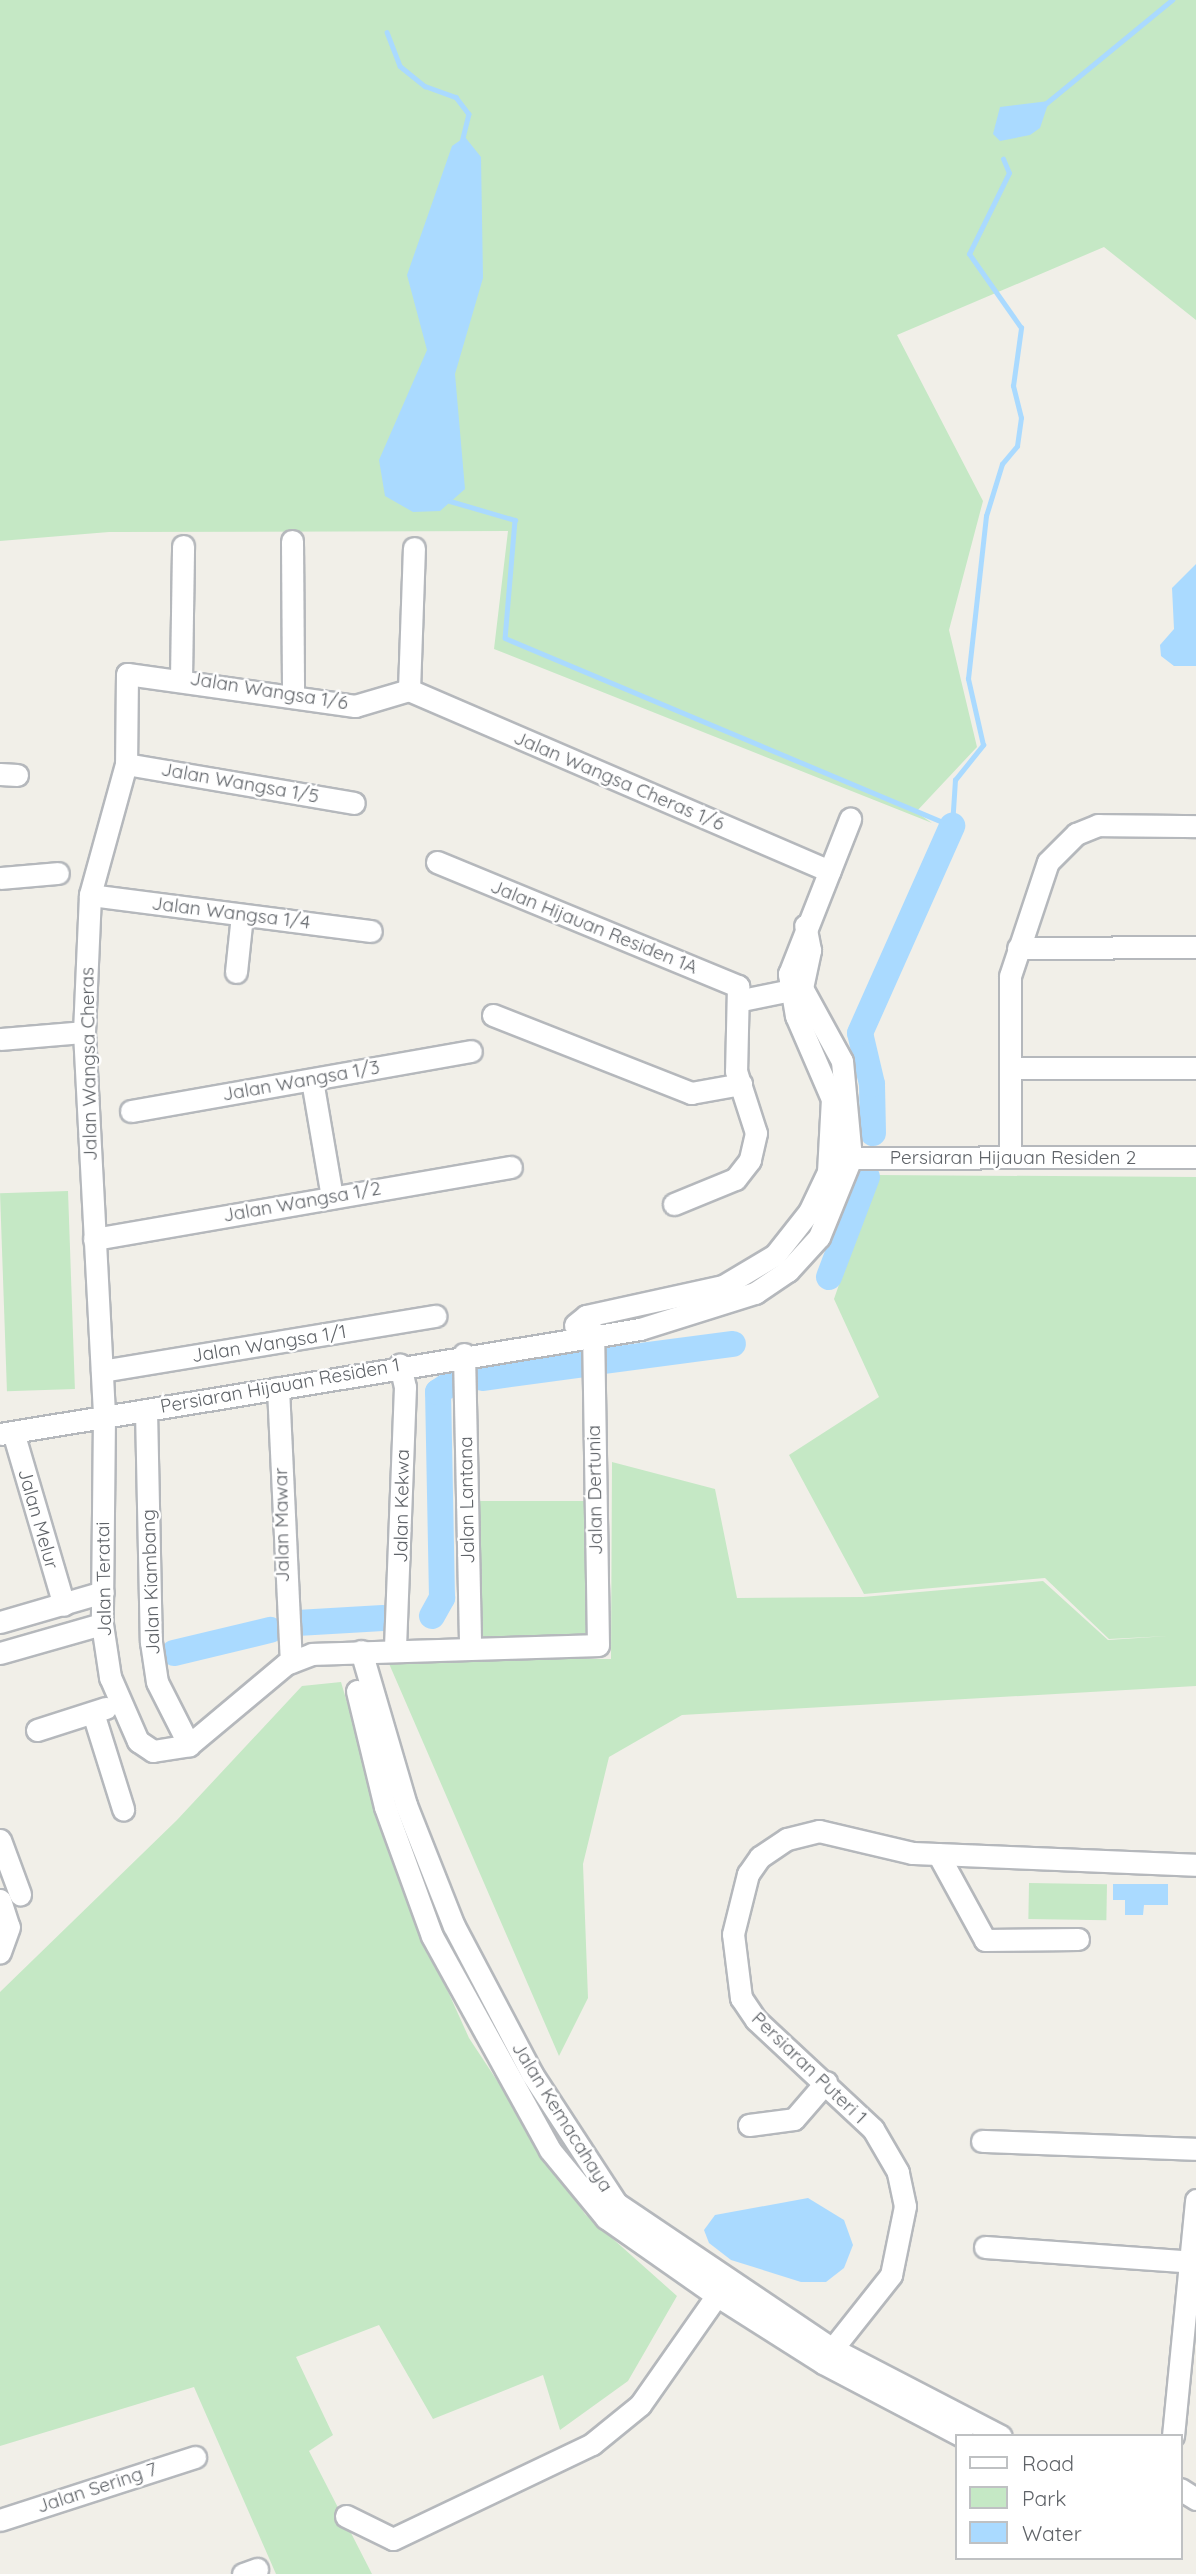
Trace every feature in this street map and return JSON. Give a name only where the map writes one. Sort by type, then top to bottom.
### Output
[{"type":"street","points":[[292,541],[293,696]]},
{"type":"street","points":[[181,678],[183,546]]},
{"type":"street","points":[[409,690],[414,548]]},
{"type":"street","name":"Jalan Wangsa 1/6","points":[[127,674],[181,678],[355,706],[409,690]]},
{"type":"street","name":"Jalan Wangsa Cheras","points":[[104,1417],[84,1032],[90,895],[126,764],[127,674]]},
{"type":"street","name":"Jalan Wangsa Cheras 1/6","points":[[409,690],[830,871]]},
{"type":"street","name":"Jalan Wangsa 1/5","points":[[126,764],[354,803]]},
{"type":"street","points":[[674,1204],[735,1179],[750,1160],[756,1133],[736,1065],[742,1000],[796,988],[805,925],[830,871],[850,818]]},
{"type":"street","points":[[1010,1157],[1010,976],[1048,862],[1076,834],[1098,825],[1196,826]]},
{"type":"street","name":"Jalan Hijauan Residen 1A","points":[[437,862],[738,986],[742,1000]]},
{"type":"street","points":[[0,878],[58,873]]},
{"type":"street","name":"Jalan Wangsa 1/4","points":[[90,895],[372,931]]},
{"type":"street","points":[[236,972],[242,915]]},
{"type":"street","points":[[1018,948],[1196,947]]},
{"type":"street","name":"Persiaran Hijauan Residen 1","points":[[6,1433],[278,1388],[559,1337],[589,1326],[727,1296],[789,1241],[841,1158],[832,1099],[796,988]]},
{"type":"street","points":[[494,1015],[691,1093],[741,1084]]},
{"type":"street","points":[[0,1039],[84,1032]]},
{"type":"street","name":"Jalan Wangsa 1/3","points":[[131,1111],[471,1051]]},
{"type":"street","points":[[1010,1068],[1196,1068]]},
{"type":"street","points":[[312,1080],[332,1197]]},
{"type":"street","name":"Persiaran Hijauan Residen 2","points":[[841,1158],[1196,1157]]},
{"type":"street","name":"Jalan Wangsa 1/2","points":[[93,1239],[510,1167]]},
{"type":"street","name":"Jalan Wangsa 1/1","points":[[102,1371],[436,1315]]},
{"type":"street","name":"Jalan Dertunia","points":[[589,1326],[597,1645]]},
{"type":"street","name":"Jalan Lantana","points":[[464,1354],[470,1646]]},
{"type":"street","name":"Jalan Kekwa","points":[[395,1647],[405,1387],[400,1365]]},
{"type":"street","name":"Jalan Mawar","points":[[278,1388],[291,1662]]},
{"type":"street","name":"Jalan Kiambang","points":[[146,1410],[151,1642],[157,1682],[189,1745]]},
{"type":"street","name":"Jalan Teratai","points":[[104,1417],[102,1624],[118,1703],[129,1729],[153,1751],[189,1745],[291,1662],[395,1647],[597,1645]]},
{"type":"street","name":"Jalan Melur","points":[[6,1433],[64,1605]]},
{"type":"street","points":[[0,1622],[103,1592]]},
{"type":"street","points":[[0,1653],[102,1624]]},
{"type":"street","name":"Jalan Kemacahaya","points":[[354,1652],[385,1807],[432,1936],[550,2150],[606,2218],[959,2434]]},
{"type":"street","name":"Jalan Kemacahaya","points":[[354,1652],[406,1805],[454,1926],[532,2074],[616,2203],[722,2288]]},
{"type":"street","points":[[37,1730],[118,1703]]},
{"type":"street","points":[[93,1713],[123,1809]]},
{"type":"street","name":"Persiaran Puteri 1","points":[[827,2355],[891,2275],[905,2206],[898,2172],[873,2129],[826,2082],[756,2020],[741,1998],[733,1934],[748,1874],[787,1839],[819,1831],[937,1854],[1196,1865]]},
{"type":"street","points":[[0,1840],[10,1897],[9,1927],[0,1952]]},
{"type":"street","points":[[937,1854],[985,1940],[1078,1938]]},
{"type":"street","points":[[748,2125],[794,2119],[826,2082]]},
{"type":"street","points":[[982,2141],[1196,2149]]},
{"type":"street","points":[[1173,2434],[1195,2262],[1196,2200]]},
{"type":"street","points":[[985,2247],[1195,2262]]},
{"type":"street","points":[[346,2516],[393,2539],[592,2444],[640,2405],[722,2288]]},
{"type":"street","name":"Jalan Kemacahaya","points":[[827,2355],[997,2434]]},
{"type":"street","name":"Jalan Sering 7","points":[[0,2520],[195,2457]]},
{"type":"green space","points":[[0,0],[1196,0],[1196,320],[1104,247],[897,335],[983,501],[949,630],[977,747],[916,812],[932,823],[494,649],[508,531],[109,532],[0,541]]},
{"type":"green space","points":[[877,1175],[1196,1177],[1196,1686],[682,1715],[609,1757],[583,1864],[588,1998],[559,2056],[387,1659],[611,1659],[612,1462],[715,1489],[737,1598],[863,1597],[1043,1581],[1108,1640],[1168,1636],[1109,1639],[1045,1578],[864,1594],[789,1455],[879,1397],[834,1299]]},
{"type":"green space","points":[[68,1191],[75,1389],[7,1391],[0,1193]]},
{"type":"green space","points":[[473,1501],[590,1501],[590,1641],[473,1641]]},
{"type":"green space","points":[[341,1682],[403,1892],[469,2038],[585,2214],[677,2296],[628,2381],[560,2430],[543,2375],[433,2419],[379,2325],[296,2357],[333,2435],[309,2451],[372,2574],[276,2574],[194,2387],[0,2446],[0,1992],[177,1820],[302,1686]]},
{"type":"green space","points":[[1029,1883],[1107,1884],[1106,1920],[1028,1919]]},
{"type":"water","points":[[1049,101],[1040,128],[1030,135],[1000,141],[993,134],[1000,107]]},
{"type":"water","points":[[465,137],[481,157],[483,278],[455,374],[465,489],[440,511],[413,512],[385,496],[379,460],[427,350],[407,275],[452,146]]},
{"type":"water","points":[[1196,564],[1196,666],[1174,666],[1161,656],[1160,645],[1174,629],[1172,588]]},
{"type":"water","points":[[1113,1884],[1168,1884],[1168,1905],[1144,1905],[1143,1915],[1125,1915],[1125,1900],[1113,1900]]},
{"type":"water","points":[[808,2198],[844,2220],[853,2245],[844,2268],[826,2282],[801,2282],[731,2260],[709,2243],[704,2230],[715,2215]]},
{"type":"waterway","points":[[1044,105],[1172,0]]},
{"type":"waterway","points":[[387,32],[400,66],[425,86],[456,97],[469,114],[462,143]]},
{"type":"waterway","points":[[450,501],[515,520],[505,638],[952,826],[955,780],[983,745],[968,679],[986,516],[1002,464],[1017,446],[1021,418],[1013,386],[1021,328],[969,254],[1009,173],[1003,159]]},
{"type":"waterway","points":[[873,1133],[872,1084],[860,1033],[952,826]]},
{"type":"waterway","points":[[829,1277],[867,1177]]},
{"type":"waterway","points":[[603,1361],[733,1344]]},
{"type":"waterway","points":[[482,1378],[586,1364]]},
{"type":"waterway","points":[[432,1616],[442,1598],[438,1392],[453,1382]]},
{"type":"waterway","points":[[297,1623],[383,1618]]},
{"type":"waterway","points":[[174,1653],[270,1630]]}]
